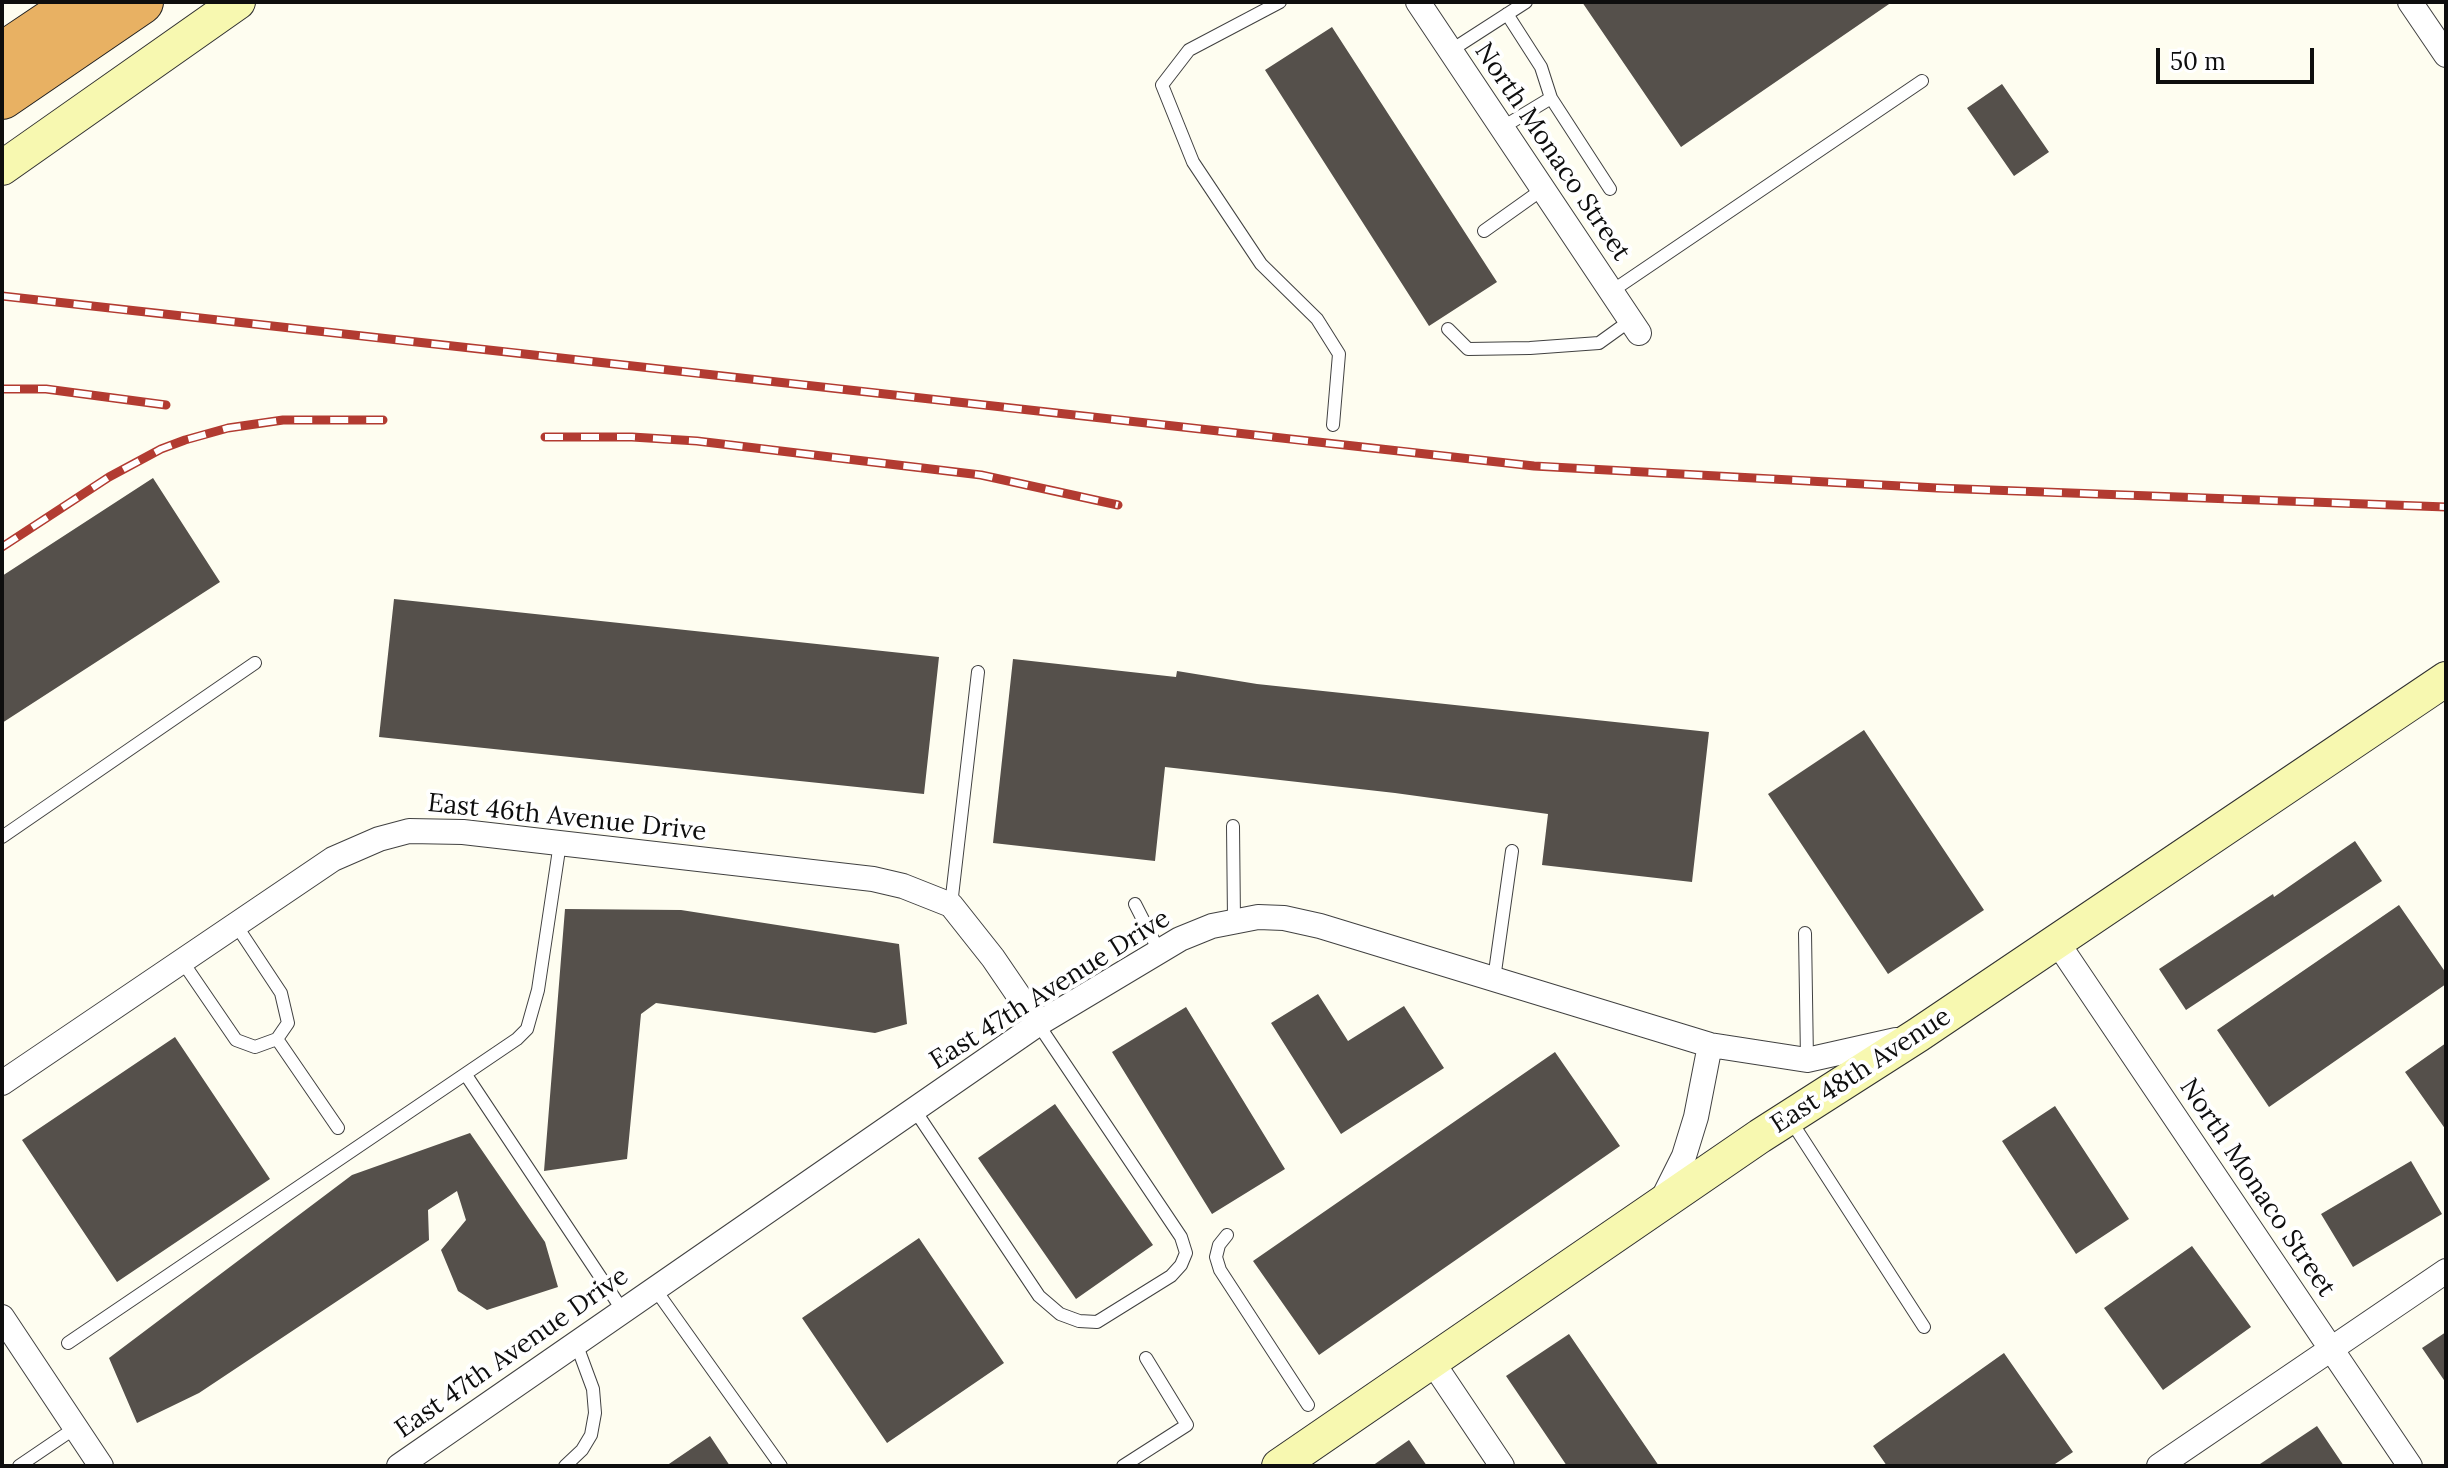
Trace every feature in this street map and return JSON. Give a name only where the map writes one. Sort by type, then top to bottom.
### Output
[{"type":"highway","points":[[2,55],[81,2]]},
{"type":"highway","points":[[2,97],[141,2]]},
{"type":"street","points":[[2,168],[238,2]]},
{"type":"street","name":"North Monaco Street","points":[[1418,2],[1635,326]]},
{"type":"street","points":[[2410,2],[2446,55]]},
{"type":"street","name":"East 48th Avenue","points":[[1279,1466],[1789,1118],[1918,1035],[2446,679]]},
{"type":"street","name":"East 46th Avenue Drive","points":[[2,1083],[333,859],[379,839],[409,831],[429,830],[560,843],[873,879],[920,891],[951,905],[993,958],[1038,1024]]},
{"type":"street","name":"East 47th Avenue Drive","points":[[399,1466],[1038,1024],[1180,939],[1234,920],[1284,918],[1320,926],[1710,1045],[1807,1060],[1918,1035]]},
{"type":"street","name":"North Monaco Street","points":[[2057,942],[2410,1466]]},
{"type":"street","points":[[1659,1206],[1684,1156],[1696,1117],[1710,1045]]},
{"type":"street","points":[[2159,1466],[2446,1271]]},
{"type":"street","points":[[2,1317],[95,1464]]},
{"type":"street","points":[[1433,1363],[1502,1466]]},
{"type":"lane","points":[[1280,2],[1189,50],[1162,85],[1193,162],[1261,264],[1317,319],[1339,354],[1333,425]]},
{"type":"lane","points":[[1450,51],[1526,2]]},
{"type":"lane","points":[[1507,14],[1541,67],[1551,98],[1610,189]]},
{"type":"lane","points":[[1612,291],[1922,81]]},
{"type":"lane","points":[[1503,127],[1551,98]]},
{"type":"lane","points":[[1484,231],[1543,189]]},
{"type":"lane","points":[[1448,329],[1468,349],[1599,343],[1635,326]]},
{"type":"lane","points":[[2,837],[255,663]]},
{"type":"lane","points":[[951,905],[978,672]]},
{"type":"lane","points":[[1233,826],[1234,920]]},
{"type":"lane","points":[[68,1343],[466,1075],[527,1029],[543,964],[560,843]]},
{"type":"lane","points":[[1494,979],[1512,851]]},
{"type":"lane","points":[[1135,904],[1159,951]]},
{"type":"lane","points":[[182,961],[236,1040],[255,1047],[277,1039],[288,1023],[281,993],[236,925]]},
{"type":"lane","points":[[1805,933],[1807,1060]]},
{"type":"lane","points":[[914,1109],[1039,1296],[1060,1314],[1079,1321],[1097,1322],[1171,1276],[1186,1253],[1181,1237],[1038,1024]]},
{"type":"lane","points":[[277,1039],[338,1128]]},
{"type":"lane","points":[[466,1075],[623,1311]]},
{"type":"lane","points":[[1789,1118],[1924,1327]]},
{"type":"lane","points":[[1227,1235],[1219,1245],[1216,1257],[1220,1270],[1308,1405]]},
{"type":"lane","points":[[655,1289],[781,1466]]},
{"type":"lane","points":[[565,1466],[582,1450],[591,1435],[595,1413],[593,1389],[576,1343]]},
{"type":"lane","points":[[1123,1466],[1187,1425],[1146,1358]]},
{"type":"lane","points":[[19,1466],[75,1428]]},
{"type":"building","points":[[1582,2],[1892,2],[1681,147]]},
{"type":"building","points":[[1332,27],[1497,282],[1429,326],[1265,70]]},
{"type":"building","points":[[2002,84],[2049,152],[2014,176],[1967,108]]},
{"type":"building","points":[[153,478],[220,582],[2,723],[2,576]]},
{"type":"building","points":[[394,599],[939,657],[924,794],[379,737]]},
{"type":"building","points":[[1013,659],[1176,677],[1177,671],[1257,684],[1709,732],[1692,882],[1542,865],[1548,814],[1165,767],[1155,861],[993,843]]},
{"type":"building","points":[[1864,730],[1984,910],[1888,974],[1768,794]]},
{"type":"building","points":[[2355,841],[2382,881],[2186,1010],[2159,969],[2273,894],[2274,897]]},
{"type":"building","points":[[2399,905],[2446,973],[2446,984],[2269,1107],[2217,1030]]},
{"type":"building","points":[[565,909],[681,910],[899,944],[907,1024],[875,1033],[656,1003],[641,1014],[627,1159],[544,1171]]},
{"type":"building","points":[[1318,994],[1348,1041],[1404,1006],[1444,1068],[1341,1134],[1271,1023]]},
{"type":"building","points":[[1186,1007],[1285,1169],[1212,1214],[1112,1052]]},
{"type":"building","points":[[175,1037],[270,1179],[117,1282],[22,1140]]},
{"type":"building","points":[[2446,1043],[2446,1130],[2405,1072]]},
{"type":"building","points":[[1555,1052],[1620,1146],[1319,1355],[1253,1261]]},
{"type":"building","points":[[1055,1104],[1153,1245],[1076,1299],[978,1158]]},
{"type":"building","points":[[2055,1106],[2129,1219],[2076,1254],[2002,1141]]},
{"type":"building","points":[[470,1133],[545,1242],[558,1287],[487,1310],[458,1291],[441,1250],[466,1220],[457,1191],[428,1210],[429,1240],[199,1393],[137,1423],[109,1358],[352,1175]]},
{"type":"building","points":[[2411,1161],[2442,1214],[2353,1267],[2321,1214]]},
{"type":"building","points":[[919,1238],[1004,1363],[887,1443],[802,1318]]},
{"type":"building","points":[[2192,1246],[2251,1327],[2163,1390],[2104,1308]]},
{"type":"building","points":[[2446,1332],[2446,1383],[2422,1348]]},
{"type":"building","points":[[1569,1334],[1659,1466],[1567,1466],[1506,1376]]},
{"type":"building","points":[[2004,1353],[2073,1452],[2052,1466],[1887,1466],[1873,1446]]},
{"type":"building","points":[[2317,1426],[2344,1466],[2257,1466]]},
{"type":"building","points":[[710,1436],[730,1466],[666,1466]]},
{"type":"building","points":[[1409,1440],[1427,1466],[1372,1466]]},
{"type":"railway","points":[[2,296],[1534,466],[1937,488],[2446,507]]},
{"type":"railway","points":[[2,389],[46,389],[166,405]]},
{"type":"railway","points":[[2,547],[109,477],[161,449],[185,440],[228,428],[283,420],[383,420]]},
{"type":"railway","points":[[545,437],[697,441],[981,475],[1118,505]]}]
